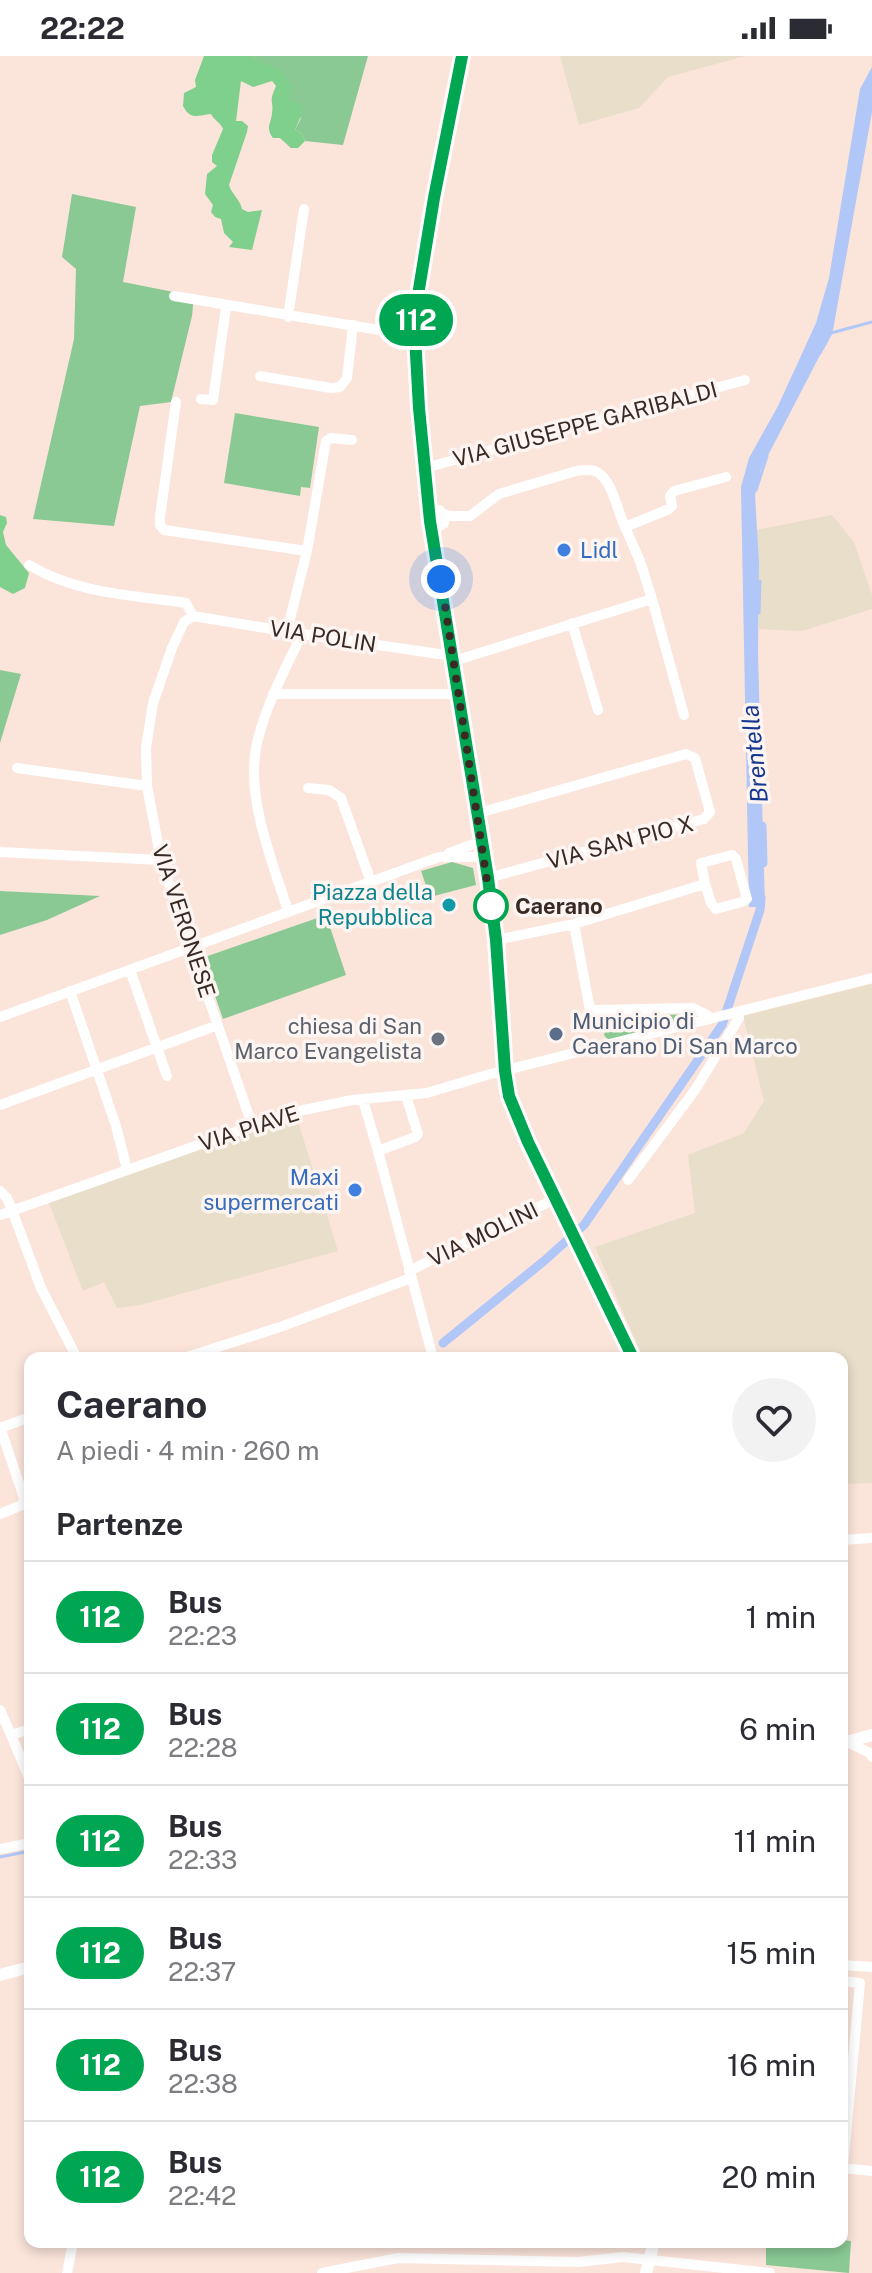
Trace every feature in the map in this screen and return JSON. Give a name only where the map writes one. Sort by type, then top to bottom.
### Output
[{"type":"main road","points":[[462,56],[419,289],[415,336],[425,468],[436,518],[488,878],[496,940],[505,1071],[517,1116],[630,1352]]},
{"type":"main road","points":[[848,1741],[872,1735]]},
{"type":"main road","points":[[0,1975],[24,1969]]},
{"type":"street","points":[[288,317],[304,209]]},
{"type":"street","points":[[174,296],[415,336]]},
{"type":"street","points":[[201,399],[213,400],[226,307]]},
{"type":"street","points":[[260,376],[340,387],[347,378],[353,325]]},
{"type":"street","name":"VIA GIUSEPPE GARIBALDI","points":[[425,468],[745,380]]},
{"type":"street","points":[[176,402],[160,517],[164,530],[307,551]]},
{"type":"street","points":[[287,631],[307,551],[326,441],[331,438],[352,440]]},
{"type":"street","points":[[436,518],[470,516],[499,494],[576,471],[597,472],[605,480],[640,561],[684,715]]},
{"type":"street","points":[[625,527],[669,509],[672,502],[670,496],[674,491],[726,477]]},
{"type":"street","name":"VIA POLIN","points":[[29,565],[68,584],[107,594],[186,603],[189,619],[454,658]]},
{"type":"street","points":[[454,658],[652,599]]},
{"type":"street","name":"VIA VERONESE","points":[[189,619],[172,648],[148,725],[147,786],[161,860],[252,1125]]},
{"type":"street","points":[[572,623],[598,710]]},
{"type":"street","points":[[288,911],[263,828],[255,785],[257,744],[273,694],[302,634]]},
{"type":"street","points":[[273,694],[459,694]]},
{"type":"street","name":"VIA SAN PIO X","points":[[479,813],[686,754],[695,758],[710,812],[704,819],[488,878]]},
{"type":"street","points":[[17,768],[147,786]]},
{"type":"street","points":[[308,788],[329,790],[341,798],[371,882]]},
{"type":"street","points":[[0,1017],[482,841]]},
{"type":"street","points":[[0,852],[161,860]]},
{"type":"street","points":[[732,855],[736,859],[747,899],[716,909],[705,884],[701,863],[732,855]]},
{"type":"street","points":[[439,857],[485,857]]},
{"type":"street","points":[[496,940],[574,924],[705,884]]},
{"type":"street","points":[[574,924],[590,1010],[693,1008],[710,1018]]},
{"type":"street","points":[[130,970],[167,1076]]},
{"type":"street","name":"VIA PIAVE","points":[[0,1215],[252,1125],[321,1105],[427,1093],[872,978]]},
{"type":"street","points":[[70,991],[116,1126],[127,1169]]},
{"type":"street","points":[[628,1180],[697,1086],[739,1018],[732,1013]]},
{"type":"street","points":[[0,1105],[218,1025]]},
{"type":"street","points":[[378,1151],[418,1134],[406,1096]]},
{"type":"street","points":[[363,1100],[431,1352]]},
{"type":"street","points":[[0,1191],[7,1198],[41,1288],[74,1352]]},
{"type":"street","name":"VIA MOLINI","points":[[203,1352],[283,1326],[410,1274],[557,1198]]},
{"type":"street","points":[[0,1514],[22,1505],[24,1498],[0,1428],[24,1419]]},
{"type":"street","points":[[848,1540],[872,1538]]},
{"type":"street","points":[[0,1710],[24,1766]]},
{"type":"street","points":[[11,1735],[24,1731]]},
{"type":"street","points":[[848,1743],[871,1752]]},
{"type":"street","points":[[0,1849],[24,1844]]},
{"type":"street","points":[[848,1965],[872,1967]]},
{"type":"street","points":[[848,1982],[860,1983],[848,2106]]},
{"type":"street","points":[[848,2169],[872,2171]]},
{"type":"street","points":[[67,2273],[72,2248]]},
{"type":"street","points":[[322,2273],[398,2258],[578,2262],[623,2257],[648,2266],[770,2273]]},
{"type":"shaded area","points":[[560,56],[745,56],[668,77],[639,108],[579,125]]},
{"type":"shaded area","points":[[832,515],[854,542],[872,595],[872,609],[802,631],[759,629],[757,530]]},
{"type":"shaded area","points":[[872,984],[872,1483],[848,1484],[848,1352],[640,1352],[595,1247],[695,1213],[688,1155],[744,1133],[764,1101],[743,1016]]},
{"type":"shaded area","points":[[297,1118],[338,1251],[140,1305],[117,1308],[104,1282],[83,1291],[49,1203],[231,1137]]},
{"type":"green space","points":[[204,56],[253,56],[276,67],[292,87],[288,100],[301,105],[303,111],[295,130],[301,133],[305,141],[298,148],[291,148],[280,138],[273,138],[269,131],[276,86],[272,81],[253,87],[241,81],[236,121],[248,126],[229,185],[242,209],[248,212],[262,210],[252,250],[229,247],[233,242],[224,233],[221,219],[211,212],[213,205],[205,194],[207,174],[217,166],[212,162],[212,155],[223,129],[211,114],[192,115],[183,106],[184,93],[196,87],[195,80]]},
{"type":"green space","points":[[253,56],[368,56],[343,145],[305,141],[301,133],[295,130],[301,118],[287,100],[283,77],[275,67],[261,65]]},
{"type":"green space","points":[[72,194],[136,207],[123,282],[194,296],[171,402],[140,406],[114,526],[33,519],[74,339],[76,269],[62,257]]},
{"type":"green space","points":[[235,413],[319,427],[310,488],[301,487],[300,496],[224,483]]},
{"type":"green space","points":[[0,515],[6,517],[3,532],[6,545],[29,573],[25,588],[13,594],[0,587]]},
{"type":"green space","points":[[0,670],[21,674],[0,743]]},
{"type":"green space","points":[[452,862],[473,868],[476,885],[430,897],[421,871]]},
{"type":"green space","points":[[0,891],[100,896],[47,920],[0,935]]},
{"type":"green space","points":[[326,915],[346,975],[223,1019],[202,958]]},
{"type":"green space","points":[[688,1014],[686,1021],[608,1040],[604,1035],[607,1027],[601,1023],[602,1018]]},
{"type":"green space","points":[[848,2241],[851,2241],[849,2273],[766,2265],[766,2248],[848,2248]]},
{"type":"water","points":[[872,67],[872,112],[833,330],[761,469],[755,495],[765,907],[749,907],[741,487],[749,458],[778,406],[816,323],[829,278],[860,89]]},
{"type":"waterway","points":[[820,353],[831,333],[872,322]]},
{"type":"waterway","points":[[756,490],[767,456]]},
{"type":"waterway","points":[[759,613],[760,581]]},
{"type":"waterway","name":"Brentella","points":[[762,826],[763,863]]},
{"type":"waterway","name":"Brentella","points":[[443,1343],[584,1225],[722,1025],[760,910],[761,898]]},
{"type":"waterway","points":[[0,1857],[24,1852]]},
{"type":"bus line","name":"112","points":[[462,56],[434,198],[419,289],[415,336],[429,518],[434,532],[488,878],[509,1096],[528,1142],[630,1352]]},
{"type":"place","name":"Lidl","points":[[564,550]]},
{"type":"place","name":"Piazza della Repubblica","points":[[449,905]]},
{"type":"place","name":"Caerano","points":[[491,906]]},
{"type":"place","name":"Municipio di Caerano Di San Marco","points":[[556,1034]]},
{"type":"place","name":"chiesa di San Marco Evangelista","points":[[438,1039]]},
{"type":"place","name":"Maxi supermercati","points":[[355,1190]]},
{"type":"route","points":[[441,579],[492,914],[491,906]]}]
